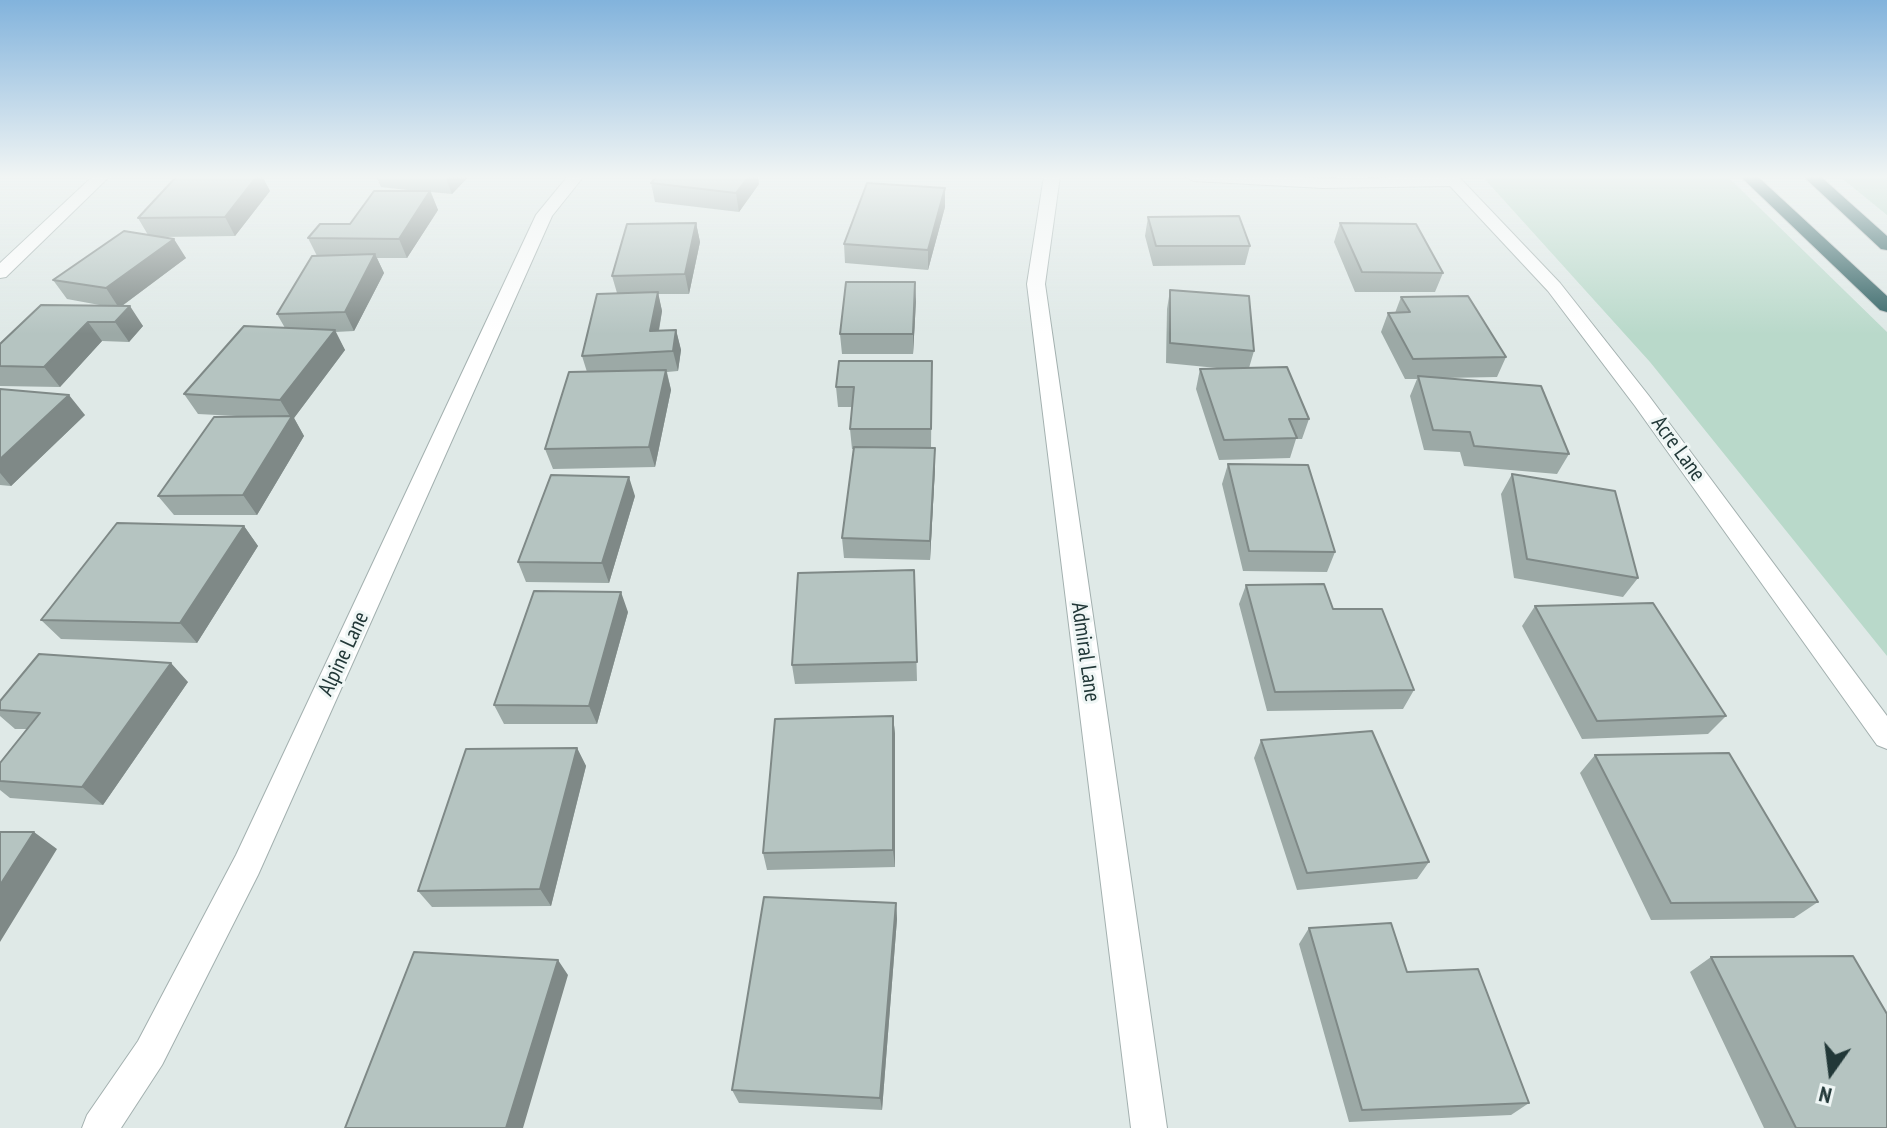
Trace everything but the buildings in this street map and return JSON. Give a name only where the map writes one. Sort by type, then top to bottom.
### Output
[{"type":"highway","points":[[1804,229],[1887,306]]},
{"type":"highway","points":[[1869,229],[1887,245]]},
{"type":"street","points":[[0,273],[47,229]]},
{"type":"street","name":"Alpine Lane","points":[[100,1128],[150,1053],[247,865],[538,229]]},
{"type":"street","name":"Admiral Lane","points":[[1044,229],[1036,284],[1149,1128]]},
{"type":"street","name":"Acre Lane","points":[[1499,229],[1554,287],[1616,367],[1887,737]]},
{"type":"green space","points":[[1530,229],[1781,229],[1887,332],[1887,656],[1650,362]]}]
